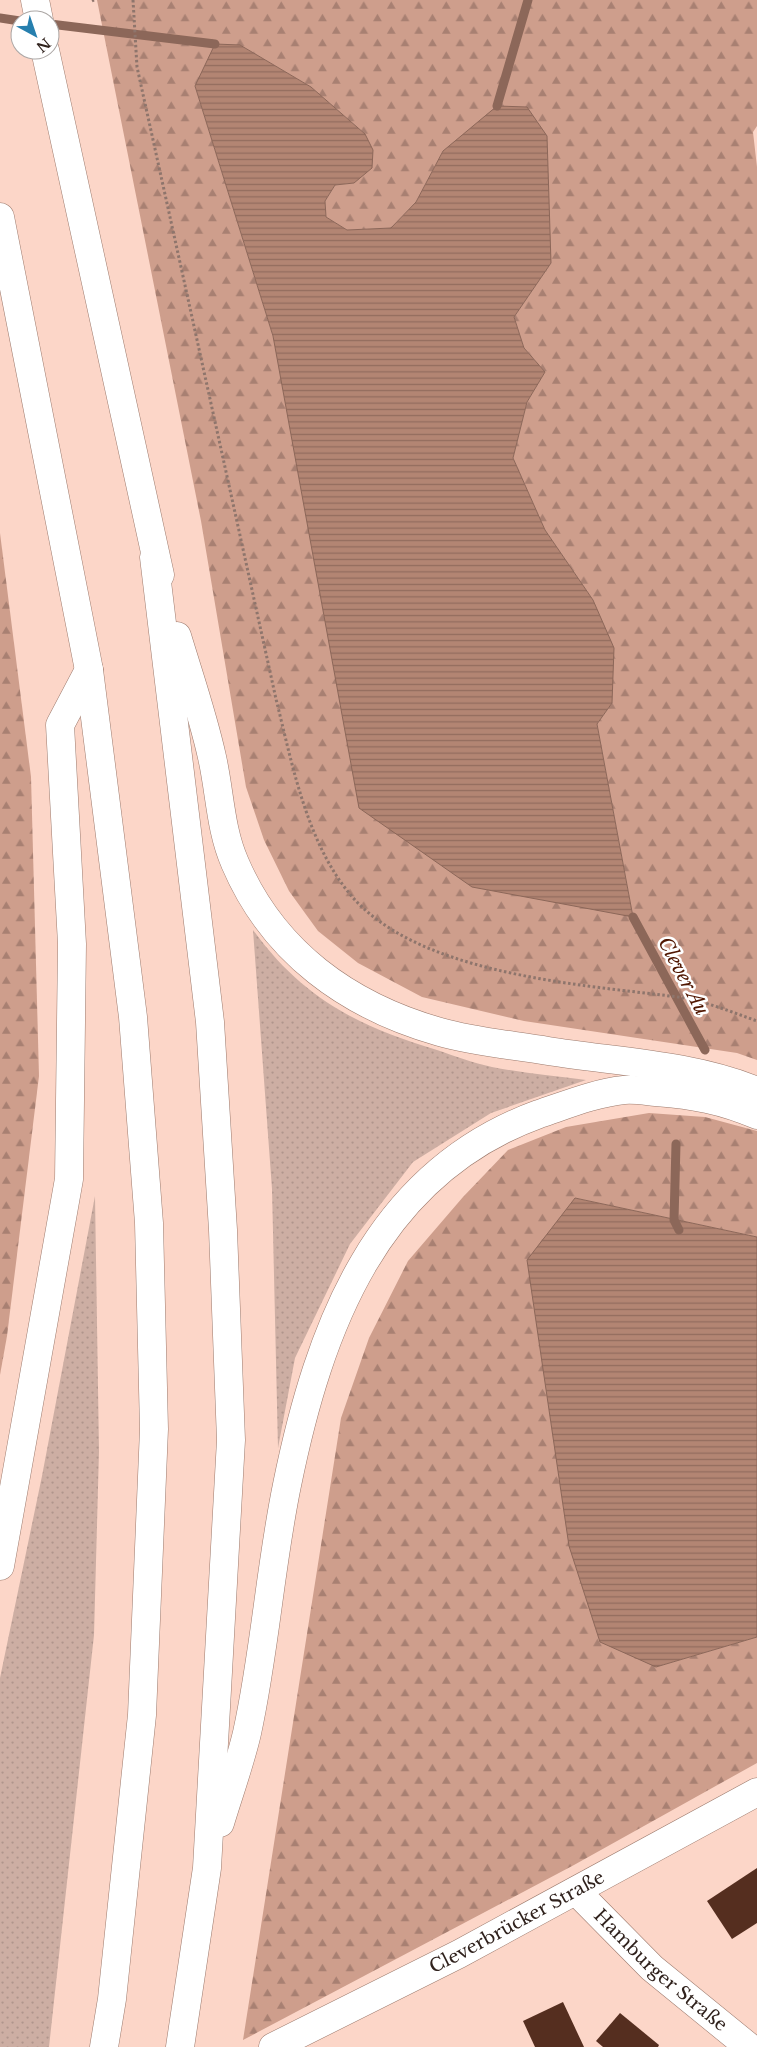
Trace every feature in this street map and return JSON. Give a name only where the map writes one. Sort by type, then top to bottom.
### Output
[{"type":"main road","points":[[47,60],[154,557],[212,756],[224,828],[235,863],[263,916],[297,954],[333,985],[373,1007],[442,1033],[689,1071],[757,1090]]},
{"type":"main road","points":[[0,217],[89,670],[133,1016],[149,1223],[154,1429],[142,1715],[112,1999],[104,2047]]},
{"type":"main road","points":[[154,557],[210,1022],[223,1230],[231,1440],[207,1868],[180,2047]]},
{"type":"main road","points":[[0,1566],[69,1179],[72,944],[60,725],[89,670]]},
{"type":"main road","points":[[207,1868],[247,1733],[287,1485],[311,1386],[346,1295],[374,1243],[409,1198],[450,1161],[509,1125],[575,1101],[625,1090],[652,1092],[724,1101],[757,1115]]},
{"type":"main road","name":"Cleverbrücker Straße","points":[[273,2047],[451,1958],[748,1797]]},
{"type":"main road","name":"Hamburger Straße","points":[[576,1891],[652,1968],[749,2047]]},
{"type":"path","points":[[133,0],[137,66],[276,699],[298,790],[325,855],[349,893],[380,923],[430,948],[482,965],[589,988],[671,996],[712,1005],[757,1021]]},
{"type":"shaded area","points":[[215,44],[240,45],[311,87],[365,134],[373,150],[372,168],[354,183],[335,185],[325,201],[326,217],[347,230],[391,228],[416,202],[443,151],[497,106],[527,107],[547,136],[551,263],[514,317],[524,348],[545,372],[527,402],[513,458],[545,530],[593,600],[614,648],[612,703],[597,724],[633,917],[472,887],[359,808],[273,336],[195,86]]},
{"type":"shaded area","points":[[253,930],[272,954],[312,992],[357,1020],[408,1041],[485,1065],[515,1071],[586,1080],[491,1113],[413,1162],[350,1244],[295,1358],[278,1448],[272,1189]]},
{"type":"shaded area","points":[[95,1196],[99,1451],[94,1635],[49,2047],[0,2047],[0,1678],[42,1476]]},
{"type":"shaded area","points":[[575,1198],[757,1237],[757,1637],[656,1667],[600,1642],[569,1546],[527,1260]]},
{"type":"green space","points":[[97,0],[757,0],[757,126],[753,132],[757,167],[757,1060],[737,1053],[524,1021],[422,997],[358,963],[318,931],[289,891],[264,840],[246,787],[201,521]],"holes":[[[240,45],[311,87],[365,134],[354,183],[335,185],[325,201],[326,217],[347,230],[391,228],[416,202],[443,151],[551,263],[514,317],[524,348],[545,372],[527,402],[513,458],[545,530],[593,600],[612,703],[597,724],[633,917],[273,336],[195,86]]]},
{"type":"green space","points":[[0,533],[31,777],[39,1076],[7,1336],[0,1375]]},
{"type":"green space","points":[[649,1113],[705,1117],[757,1131],[757,1237],[575,1198],[656,1667],[757,1637],[757,1763],[574,1865],[243,2040],[341,1418],[369,1338],[408,1261],[463,1197],[508,1150],[566,1127]]},
{"type":"building","points":[[757,1868],[757,1923],[732,1939],[707,1901]]},
{"type":"building","points":[[563,2002],[584,2047],[535,2047],[523,2021]]},
{"type":"building","points":[[620,2013],[659,2045],[658,2047],[603,2047],[596,2041]]},
{"type":"waterway","points":[[497,106],[528,0]]},
{"type":"waterway","name":"Clever Au","points":[[0,18],[10,20]]},
{"type":"waterway","name":"Clever Au","points":[[60,25],[215,44]]},
{"type":"waterway","name":"Clever Au","points":[[633,917],[705,1050]]},
{"type":"waterway","name":"Clever Au","points":[[676,1144],[674,1220],[679,1230]]}]
